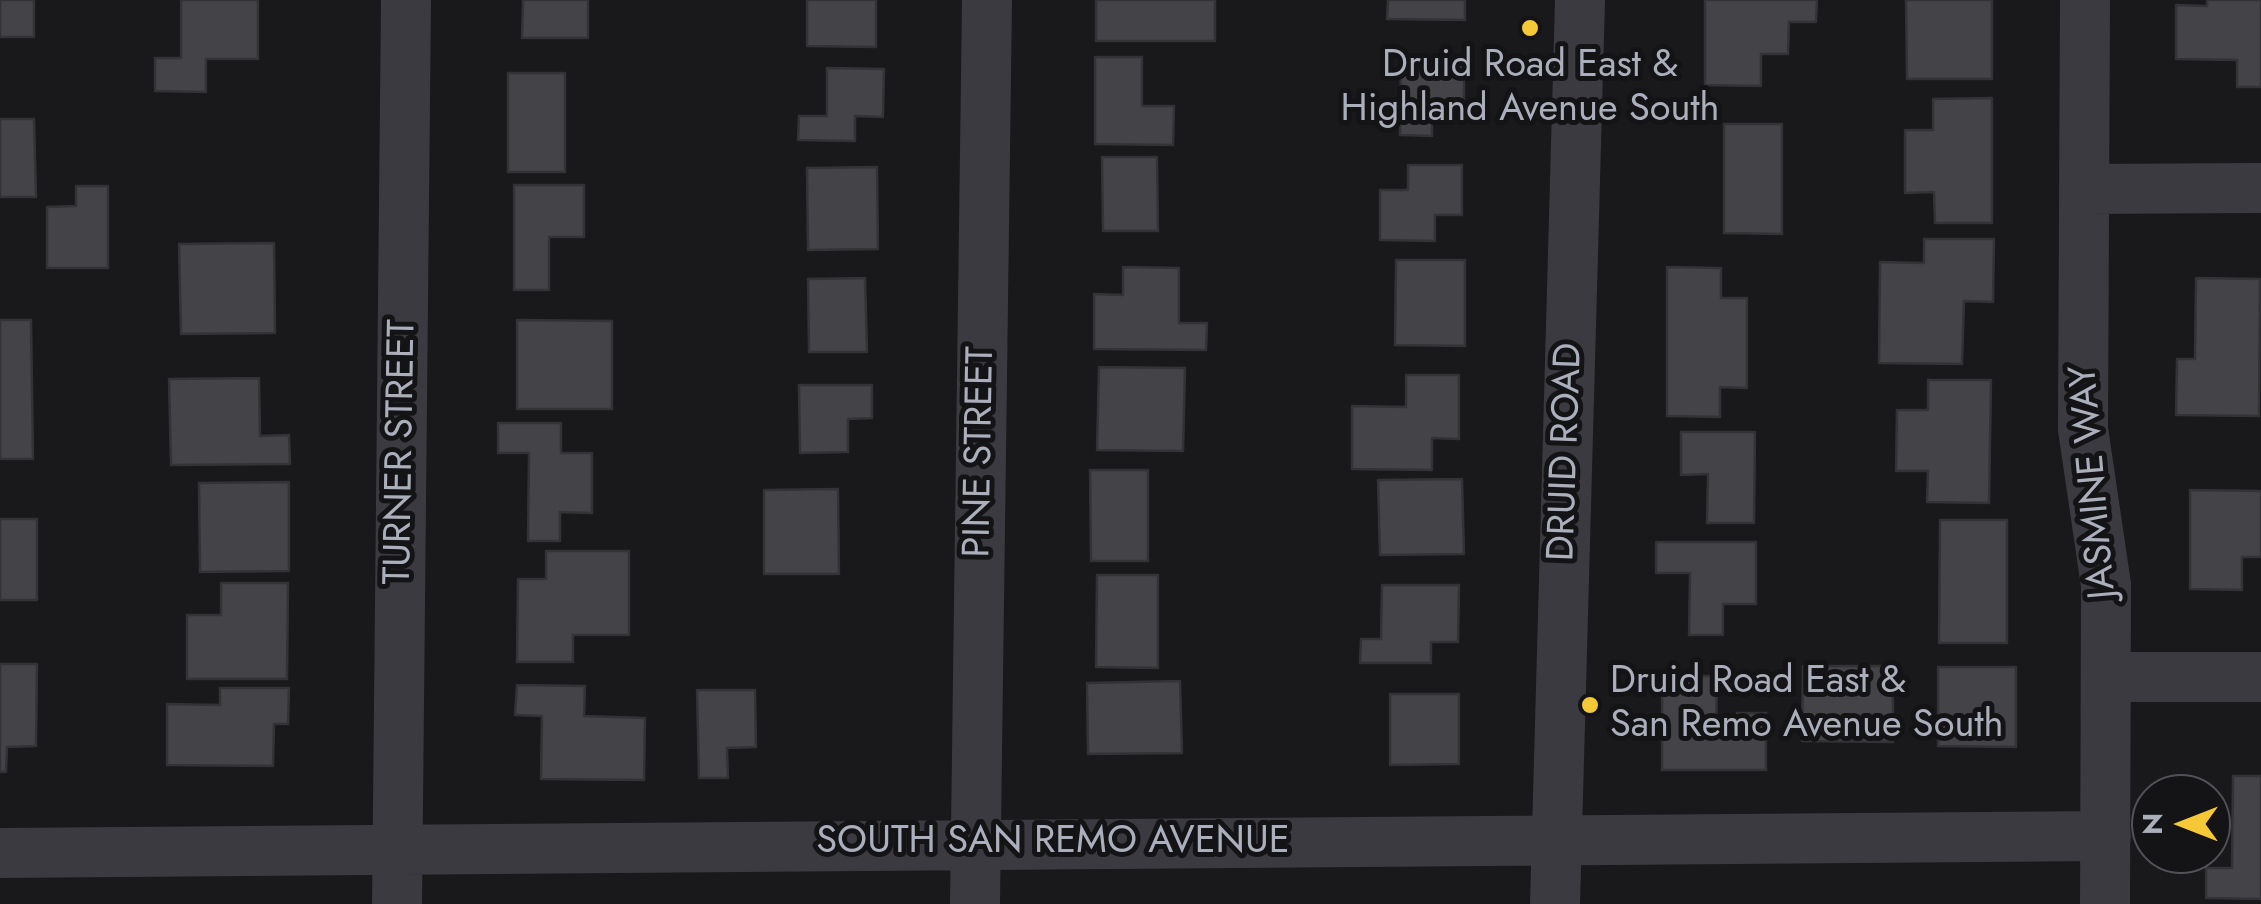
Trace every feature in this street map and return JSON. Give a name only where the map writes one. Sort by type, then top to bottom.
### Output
[{"type":"street","name":"TURNER STREET","points":[[397,904],[406,0]]},
{"type":"street","name":"PINE STREET","points":[[975,904],[986,0]]},
{"type":"street","name":"DRUID ROAD","points":[[1555,904],[1580,0]]},
{"type":"street","name":"JASMINE WAY","points":[[2085,0],[2083,429],[2106,586],[2105,904]]},
{"type":"street","points":[[2084,189],[2261,188]]},
{"type":"street","points":[[2108,678],[2261,677]]},
{"type":"street","name":"SOUTH SAN REMO AVENUE","points":[[0,853],[2106,836]]},
{"type":"building","points":[[0,0],[34,0],[34,37],[0,37]]},
{"type":"building","points":[[181,0],[258,0],[258,59],[206,59],[206,92],[155,91],[155,58],[181,58]]},
{"type":"building","points":[[523,0],[588,0],[588,38],[522,38]]},
{"type":"building","points":[[807,0],[876,0],[876,47],[807,46]]},
{"type":"building","points":[[1096,0],[1215,0],[1215,41],[1096,41]]},
{"type":"building","points":[[1388,0],[1465,0],[1465,20],[1387,19]]},
{"type":"building","points":[[1705,0],[1817,0],[1816,22],[1789,22],[1788,54],[1761,54],[1761,86],[1705,85]]},
{"type":"building","points":[[1906,0],[1992,0],[1992,79],[1907,79]]},
{"type":"building","points":[[2207,0],[2261,0],[2261,87],[2237,87],[2237,60],[2176,59],[2176,5],[2207,6]]},
{"type":"building","points":[[1095,57],[1142,57],[1142,106],[1174,106],[1173,145],[1095,144]]},
{"type":"building","points":[[1401,62],[1464,62],[1464,111],[1432,111],[1432,136],[1400,135]]},
{"type":"building","points":[[827,68],[884,69],[883,117],[855,116],[855,141],[798,140],[799,116],[827,116]]},
{"type":"building","points":[[508,73],[565,73],[565,172],[508,172]]},
{"type":"building","points":[[1992,98],[1992,223],[1935,223],[1934,192],[1905,193],[1905,130],[1933,130],[1933,99]]},
{"type":"building","points":[[0,119],[34,119],[36,197],[0,197]]},
{"type":"building","points":[[1724,124],[1782,124],[1782,234],[1724,233]]},
{"type":"building","points":[[1102,157],[1157,157],[1158,231],[1103,231]]},
{"type":"building","points":[[1408,165],[1462,165],[1462,215],[1435,215],[1435,241],[1380,240],[1380,190],[1408,190]]},
{"type":"building","points":[[877,167],[878,249],[808,250],[807,168]]},
{"type":"building","points":[[514,185],[584,185],[584,237],[549,237],[549,290],[514,290]]},
{"type":"building","points":[[76,186],[108,186],[108,268],[47,268],[47,207],[76,206]]},
{"type":"building","points":[[1924,239],[1994,239],[1993,302],[1964,301],[1962,364],[1879,363],[1880,262],[1924,263]]},
{"type":"building","points":[[274,243],[275,333],[181,334],[179,244]]},
{"type":"building","points":[[1396,260],[1465,260],[1465,346],[1395,345]]},
{"type":"building","points":[[1123,267],[1179,268],[1179,323],[1207,323],[1206,350],[1094,349],[1094,294],[1123,295]]},
{"type":"building","points":[[1667,267],[1721,268],[1721,298],[1747,298],[1747,388],[1720,387],[1720,417],[1667,416]]},
{"type":"building","points":[[865,278],[867,352],[809,352],[808,279]]},
{"type":"building","points":[[2196,278],[2260,279],[2259,416],[2176,415],[2177,359],[2195,359]]},
{"type":"building","points":[[0,320],[31,320],[33,459],[0,459]]},
{"type":"building","points":[[517,320],[612,321],[612,409],[517,409]]},
{"type":"building","points":[[1099,367],[1185,368],[1183,451],[1097,450]]},
{"type":"building","points":[[1406,375],[1459,375],[1459,439],[1432,438],[1432,470],[1352,469],[1352,406],[1406,407]]},
{"type":"building","points":[[259,378],[260,436],[289,435],[290,464],[171,465],[169,379]]},
{"type":"building","points":[[1928,380],[1991,380],[1989,503],[1927,502],[1928,471],[1896,471],[1897,410],[1928,410]]},
{"type":"building","points":[[799,385],[872,385],[872,418],[848,419],[848,452],[800,453]]},
{"type":"building","points":[[498,423],[561,423],[561,453],[592,453],[592,513],[560,512],[560,541],[528,541],[529,453],[498,453]]},
{"type":"building","points":[[1681,432],[1755,432],[1754,523],[1707,523],[1708,474],[1681,475]]},
{"type":"building","points":[[1090,470],[1148,470],[1148,561],[1091,561]]},
{"type":"building","points":[[1462,479],[1464,554],[1380,555],[1378,480]]},
{"type":"building","points":[[289,482],[289,571],[200,572],[199,483]]},
{"type":"building","points":[[838,489],[839,574],[764,574],[764,490]]},
{"type":"building","points":[[2190,490],[2261,491],[2261,557],[2242,557],[2242,590],[2190,589]]},
{"type":"building","points":[[0,519],[37,519],[37,600],[0,600]]},
{"type":"building","points":[[1940,520],[2007,520],[2007,643],[1939,643]]},
{"type":"building","points":[[1656,542],[1756,542],[1756,604],[1723,604],[1723,635],[1689,635],[1690,573],[1656,573]]},
{"type":"building","points":[[546,551],[629,551],[629,635],[573,635],[573,662],[517,662],[518,579],[546,579]]},
{"type":"building","points":[[1097,575],[1158,575],[1158,668],[1096,667]]},
{"type":"building","points":[[221,583],[288,583],[287,679],[187,679],[187,615],[221,615]]},
{"type":"building","points":[[1382,585],[1459,585],[1458,642],[1431,642],[1431,663],[1360,663],[1361,639],[1381,639]]},
{"type":"building","points":[[0,664],[37,664],[36,746],[7,747],[6,772],[0,772]]},
{"type":"building","points":[[1803,666],[1893,666],[1893,742],[1802,741]]},
{"type":"building","points":[[1938,667],[2016,667],[2016,747],[1938,746]]},
{"type":"building","points":[[1662,676],[1717,676],[1716,737],[1737,737],[1737,713],[1766,713],[1766,770],[1662,770]]},
{"type":"building","points":[[1180,681],[1182,753],[1088,754],[1087,683]]},
{"type":"building","points":[[517,685],[585,686],[584,716],[645,718],[644,780],[541,779],[542,716],[515,715]]},
{"type":"building","points":[[220,688],[289,688],[288,724],[274,724],[273,766],[167,765],[167,704],[220,705]]},
{"type":"building","points":[[697,690],[755,690],[756,747],[727,748],[728,778],[699,778]]},
{"type":"building","points":[[1390,694],[1459,694],[1459,764],[1390,765]]},
{"type":"building","points":[[2233,776],[2261,776],[2261,899],[2206,898],[2206,874],[2231,874]]},
{"type":"place","name":"Druid Road East & Highland Avenue South","points":[[1530,28]]},
{"type":"place","name":"Druid Road East & San Remo Avenue South","points":[[1590,705]]}]
